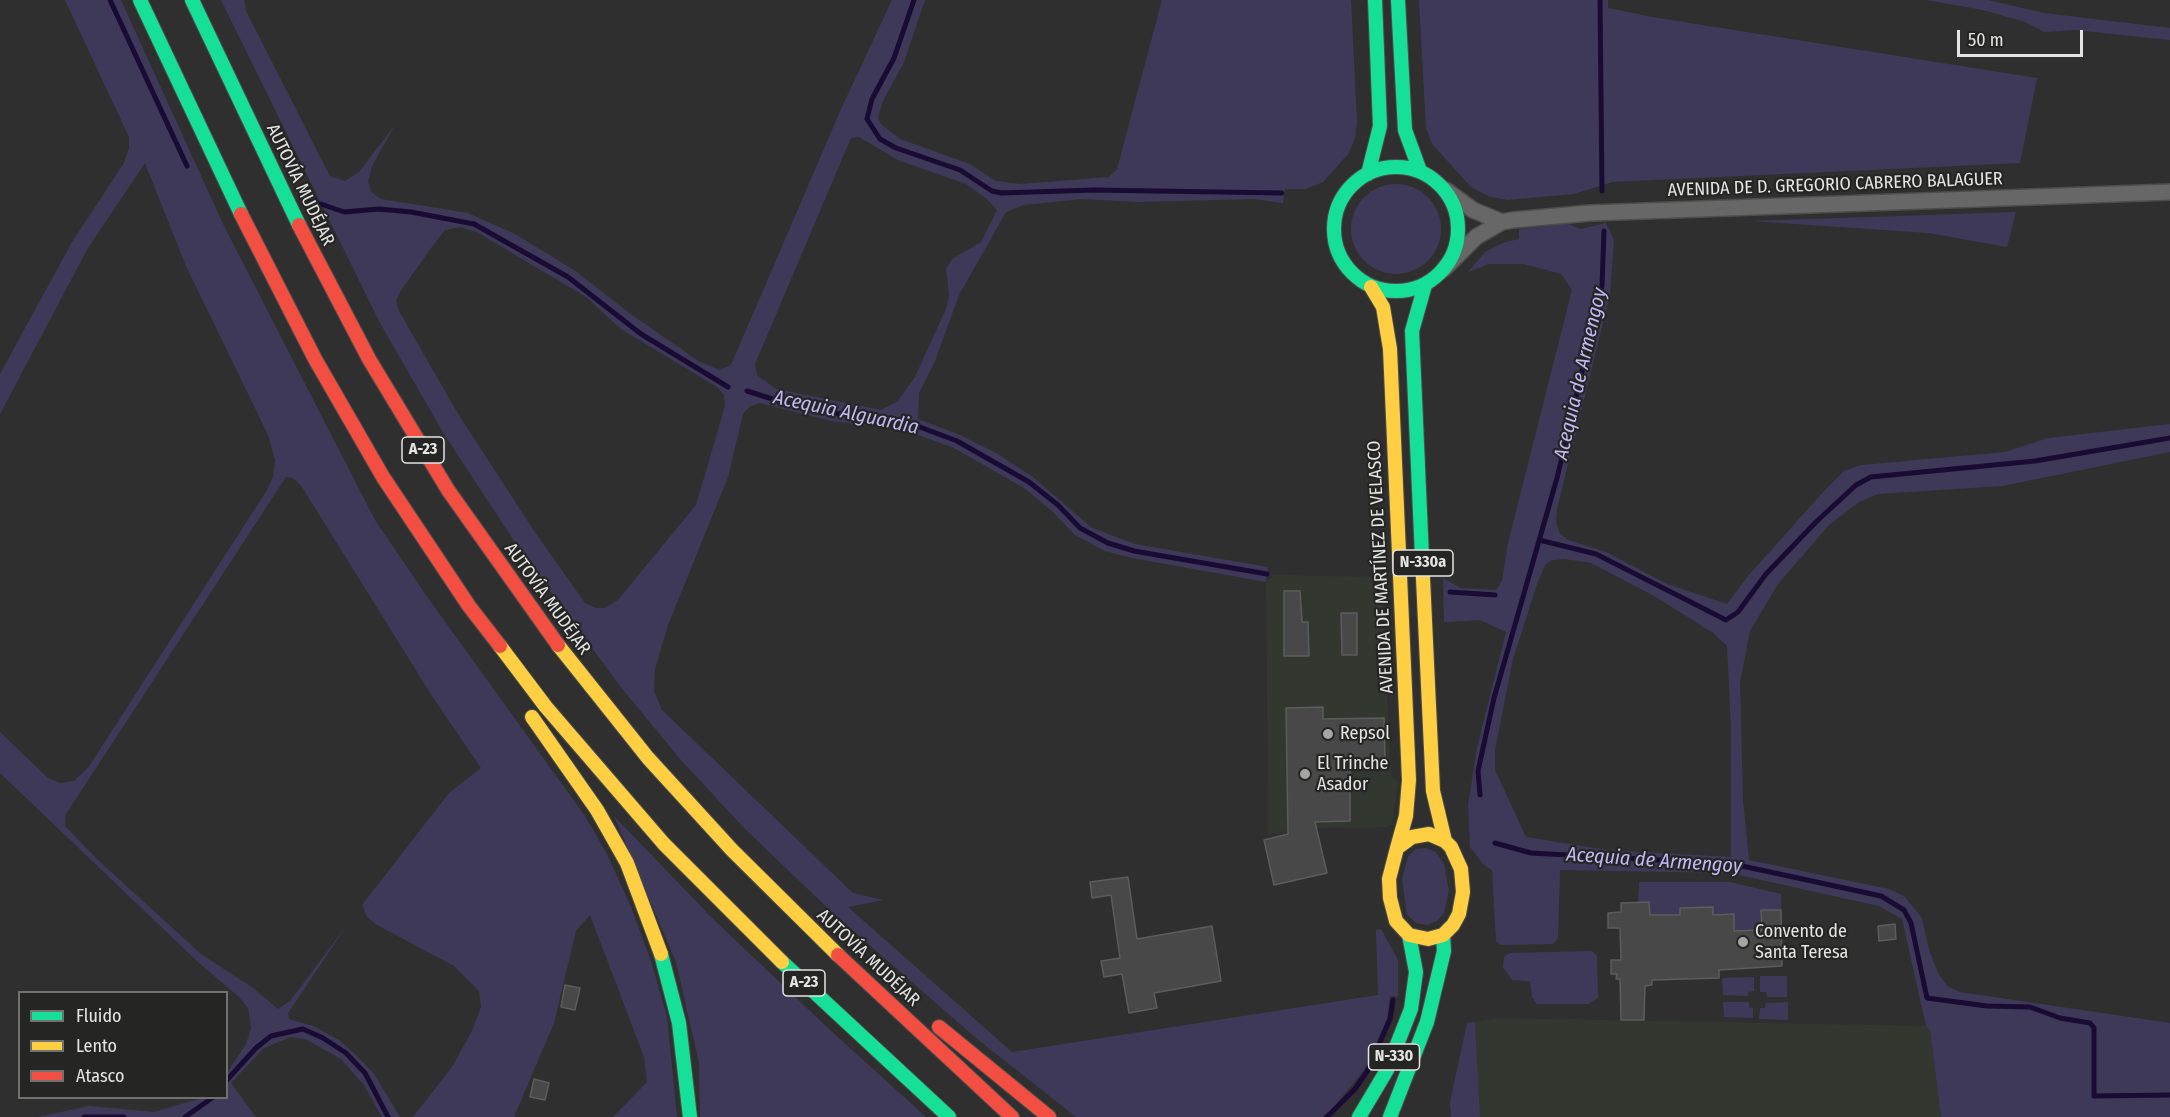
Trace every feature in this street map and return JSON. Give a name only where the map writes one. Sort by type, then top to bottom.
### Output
[{"type":"highway","name":"A-23","points":[[140,0],[265,264],[315,359],[383,477],[429,549],[503,651],[584,753],[701,882],[790,970],[949,1117]]},
{"type":"highway","name":"AUTOVÍA MUDÉJAR","points":[[192,0],[287,201],[343,311],[411,432],[494,560],[550,636],[648,758],[760,880],[861,978],[1012,1117]]},
{"type":"highway","points":[[1368,174],[1380,126],[1375,0]]},
{"type":"highway","points":[[1371,287],[1393,292],[1425,285],[1444,269],[1456,248],[1459,230],[1457,212],[1446,190],[1420,171],[1405,130],[1398,0]]},
{"type":"highway","name":"N-330a","points":[[1371,287],[1346,266],[1336,246],[1334,222],[1342,199],[1349,189],[1368,174],[1399,167],[1420,171]]},
{"type":"highway","name":"N-330a","points":[[1425,285],[1412,331],[1433,791],[1444,841],[1457,858],[1463,892],[1459,914],[1453,925],[1443,934]]},
{"type":"highway","name":"AVENIDA DE MARTÍNEZ DE VELASCO","points":[[1371,287],[1383,307],[1388,325],[1390,361],[1409,780],[1406,816],[1397,848]]},
{"type":"highway","points":[[502,675],[503,651]]},
{"type":"highway","points":[[521,702],[597,810],[627,863],[650,918],[667,968],[679,1023],[690,1117]]},
{"type":"highway","points":[[1397,848],[1412,837],[1420,835],[1429,834],[1444,841]]},
{"type":"highway","name":"N-330a","points":[[1397,848],[1390,868],[1390,898],[1396,921],[1409,935]]},
{"type":"highway","points":[[1409,935],[1428,939],[1443,934]]},
{"type":"highway","name":"N-330","points":[[1373,1117],[1386,1096],[1405,1078],[1434,996],[1444,951],[1443,934]]},
{"type":"highway","name":"N-330","points":[[1359,1117],[1388,1070],[1411,1009],[1416,972],[1409,935]]},
{"type":"highway","points":[[861,978],[885,981],[911,1003]]},
{"type":"highway","points":[[929,1018],[1049,1117]]},
{"type":"highway","points":[[1390,1117],[1405,1078]]},
{"type":"street","name":"AVENIDA DE D. GREGORIO CABRERO BALAGUER","points":[[1446,190],[1473,210],[1502,222]]},
{"type":"street","name":"AVENIDA DE D. GREGORIO CABRERO BALAGUER","points":[[1444,269],[1476,237],[1502,222],[1590,213],[2170,192]]},
{"type":"shaded area","points":[[65,0],[121,0],[223,224],[375,520],[428,598],[585,816],[607,854],[631,907],[652,964],[667,1017],[677,1117],[613,1117],[647,1082],[644,1057],[590,915],[576,931],[554,1023],[514,1117],[413,1117],[452,1067],[472,1031],[481,1007],[479,991],[454,966],[377,925],[367,917],[362,905],[449,793],[481,768],[432,696],[302,487],[293,478],[286,477],[66,814],[65,826],[98,860],[201,954],[253,988],[278,1009],[290,1001],[347,925],[288,1013],[289,1019],[313,1026],[339,1040],[356,1055],[374,1074],[400,1117],[382,1117],[364,1085],[341,1059],[305,1039],[291,1037],[264,1048],[231,1083],[256,1117],[38,1117],[89,1106],[154,1112],[199,1099],[228,1099],[228,1071],[246,1044],[251,1028],[248,1008],[238,996],[199,963],[0,773],[0,732],[48,778],[60,783],[74,781],[88,768],[267,490],[273,477],[275,460],[268,435],[186,266],[145,163],[88,248],[0,414],[0,374],[72,242],[124,163],[129,148],[129,137]]},
{"type":"shaded area","points":[[221,0],[244,0],[246,11],[330,176],[345,181],[359,172],[395,125],[373,164],[368,181],[371,192],[381,199],[468,213],[515,234],[574,270],[632,315],[700,362],[720,370],[731,365],[841,109],[892,0],[925,0],[904,62],[882,103],[878,118],[881,124],[900,139],[970,164],[996,181],[1020,184],[1109,177],[1117,169],[1162,0],[1351,0],[1357,122],[1355,138],[1349,153],[1323,182],[1306,189],[1285,189],[1283,203],[1254,199],[1137,202],[1082,199],[1024,205],[1006,212],[959,295],[935,361],[919,393],[918,419],[960,435],[996,453],[1033,477],[1092,528],[1135,544],[1268,567],[1266,582],[1105,551],[1075,535],[1052,511],[1024,488],[954,448],[902,429],[831,421],[760,403],[749,407],[743,414],[728,477],[668,625],[655,669],[654,691],[662,710],[853,893],[883,900],[848,907],[1012,1052],[1378,995],[1376,930],[1381,929],[1398,960],[1398,997],[1390,996],[1387,1019],[1365,1069],[1333,1108],[1322,1117],[1076,1117],[976,1038],[834,914],[745,829],[681,760],[620,686],[520,550],[444,434],[380,323]],"holes":[[[859,137],[898,160],[966,184],[987,199],[997,210],[981,242],[952,259],[946,269],[949,296],[946,309],[915,377],[898,401],[881,410],[776,389],[757,375],[755,364],[851,138]],[[460,227],[477,232],[586,297],[621,329],[717,387],[724,395],[725,406],[696,505],[618,600],[605,608],[596,608],[585,603],[534,531],[457,412],[399,311],[396,301],[400,292],[431,248],[445,230]]]},
{"type":"shaded area","points":[[1419,0],[1608,0],[1608,8],[1652,17],[2037,78],[2020,163],[1612,182],[1574,194],[1508,200],[1490,197],[1471,187],[1433,145],[1426,129]]},
{"type":"shaded area","points":[[1926,0],[1988,0],[2044,13],[2170,28],[2170,40],[2075,30],[2044,32],[2025,22],[1983,10]]},
{"type":"shaded area","points":[[1396,184],[1413,187],[1428,197],[1438,212],[1441,229],[1438,246],[1428,261],[1413,271],[1396,274],[1379,271],[1364,261],[1354,246],[1351,229],[1354,212],[1364,197],[1379,187]]},
{"type":"shaded area","points":[[2016,212],[2007,247],[1928,233],[1750,221]]},
{"type":"shaded area","points":[[1606,223],[1614,240],[1610,294],[1557,509],[1556,523],[1560,534],[1568,540],[1606,552],[1667,584],[1727,604],[1748,576],[1844,471],[1861,465],[2005,452],[2048,438],[2170,424],[2170,452],[2002,486],[1878,494],[1859,502],[1829,525],[1778,584],[1750,631],[1740,682],[1743,800],[1749,860],[1889,889],[1904,896],[1922,918],[1929,950],[1938,973],[1947,986],[1960,992],[2170,1023],[2170,1117],[1941,1117],[1930,1030],[1926,1026],[1902,919],[1879,906],[1730,873],[1560,870],[1558,938],[1553,944],[1501,945],[1496,941],[1492,870],[1483,864],[1470,847],[1468,805],[1477,748],[1506,632],[1480,620],[1444,622],[1443,578],[1461,588],[1496,590],[1502,581],[1508,543],[1572,290],[1561,274],[1524,264],[1489,264],[1468,272],[1485,252],[1505,242],[1519,239],[1519,229],[1568,224],[1581,229]],"holes":[[[1564,559],[1591,563],[1656,597],[1713,633],[1727,646],[1731,727],[1731,857],[1607,850],[1526,837],[1495,770],[1495,750],[1513,659],[1545,565],[1552,560]]]},
{"type":"shaded area","name":"Repsol","points":[[1274,575],[1381,577],[1391,774],[1398,782],[1392,825],[1317,828],[1268,834],[1266,582]]},
{"type":"shaded area","points":[[614,816],[713,919],[926,1117],[700,1117],[699,1063],[676,962]]},
{"type":"shaded area","points":[[1426,848],[1436,852],[1444,864],[1449,890],[1444,913],[1437,921],[1427,925],[1416,923],[1407,915],[1402,879],[1408,856],[1416,849]]},
{"type":"shaded area","points":[[1639,882],[1730,882],[1781,894],[1781,910],[1761,911],[1761,930],[1734,931],[1734,914],[1713,915],[1713,907],[1680,908],[1680,915],[1650,915],[1649,903],[1638,903]]},
{"type":"shaded area","points":[[1592,951],[1597,956],[1598,998],[1588,1004],[1537,1004],[1532,997],[1530,981],[1512,980],[1503,967],[1504,957],[1510,953]]},
{"type":"shaded area","points":[[1760,976],[1787,976],[1787,997],[1767,997],[1766,992],[1760,992]]},
{"type":"shaded area","points":[[1754,977],[1754,991],[1748,992],[1748,996],[1723,995],[1722,978]]},
{"type":"shaded area","points":[[1723,1002],[1749,1002],[1749,1007],[1753,1008],[1753,1018],[1724,1017]]},
{"type":"shaded area","points":[[1788,1002],[1788,1020],[1759,1019],[1760,1008],[1765,1008],[1766,1003]]},
{"type":"shaded area","points":[[1500,1018],[1926,1026],[1930,1030],[1941,1117],[1480,1117],[1475,1022]]},
{"type":"shaded area","points":[[1475,1022],[1480,1117],[1451,1117],[1450,1102],[1467,1023]]},
{"type":"building","points":[[1284,591],[1300,591],[1302,622],[1308,622],[1309,656],[1284,656]]},
{"type":"building","points":[[1341,613],[1357,613],[1357,655],[1342,655]]},
{"type":"building","points":[[1323,707],[1323,719],[1384,718],[1385,762],[1350,763],[1350,821],[1315,822],[1327,873],[1274,885],[1264,840],[1288,834],[1286,708]]},
{"type":"building","points":[[1128,877],[1137,939],[1212,926],[1221,981],[1154,993],[1157,1008],[1129,1013],[1122,974],[1104,977],[1101,961],[1120,958],[1111,895],[1092,898],[1090,882]]},
{"type":"building","name":"Convento de Santa Teresa","points":[[1649,902],[1650,915],[1680,915],[1680,908],[1713,907],[1713,915],[1734,914],[1734,931],[1762,930],[1761,910],[1781,910],[1782,966],[1719,970],[1719,978],[1652,980],[1652,985],[1645,986],[1644,1020],[1621,1020],[1620,979],[1616,979],[1617,974],[1611,974],[1611,960],[1621,960],[1620,928],[1608,928],[1608,913],[1621,912],[1621,903]]},
{"type":"building","points":[[1895,924],[1896,939],[1879,941],[1878,926]]},
{"type":"building","points":[[565,985],[580,988],[575,1010],[561,1007]]},
{"type":"building","points":[[534,1079],[549,1083],[545,1100],[530,1097]]},
{"type":"waterway","name":"Acequia Alguardia","points":[[110,0],[187,166]]},
{"type":"waterway","points":[[914,0],[894,58],[872,99],[867,119],[880,139],[896,148],[960,170],[992,191],[1001,193],[1094,190],[1282,193]]},
{"type":"waterway","name":"Acequia de Armengoy","points":[[1600,0],[1602,191]]},
{"type":"waterway","name":"Acequia Alguardia","points":[[321,204],[344,212],[379,209],[411,212],[474,224],[568,277],[641,334],[728,387]]},
{"type":"waterway","name":"Acequia de Armengoy","points":[[1480,795],[1478,771],[1494,698],[1557,478],[1602,286],[1604,231]]},
{"type":"waterway","name":"Acequia Alguardia","points":[[747,391],[782,402],[832,413],[904,421],[957,441],[1029,482],[1058,505],[1080,528],[1108,543],[1134,551],[1267,574]]},
{"type":"waterway","points":[[1539,540],[1596,554],[1726,620],[1738,612],[1766,574],[1817,521],[1856,485],[1871,477],[2035,461],[2170,438]]},
{"type":"waterway","points":[[1450,592],[1495,595]]},
{"type":"waterway","name":"Acequia de Armengoy","points":[[1495,843],[1531,853],[1733,864],[1881,896],[1904,910],[1911,923],[1927,998],[1987,1006],[2030,1007],[2060,1018],[2090,1023],[2094,1028],[2094,1096],[2170,1095]]},
{"type":"waterway","points":[[1327,1117],[1355,1089],[1368,1070],[1390,1019],[1393,1000]]},
{"type":"waterway","points":[[228,1079],[256,1048],[271,1036],[303,1029],[323,1038],[346,1053],[365,1073],[388,1117]]},
{"type":"waterway","points":[[185,1117],[211,1099]]},
{"type":"waterway","points":[[84,1117],[124,1117]]},
{"type":"traffic: fast","points":[[140,0],[241,214]]},
{"type":"traffic: fast","points":[[192,0],[299,225]]},
{"type":"traffic: fast","points":[[1368,174],[1380,126],[1375,0]]},
{"type":"traffic: fast","points":[[1398,0],[1405,130],[1420,171]]},
{"type":"traffic: fast","points":[[1396,167],[1420,171],[1440,185],[1454,205],[1458,229],[1454,253],[1440,273],[1420,287],[1396,291],[1372,287],[1352,273],[1338,253],[1334,229],[1338,205],[1352,185],[1372,171],[1396,167]]},
{"type":"traffic: fast","points":[[1422,557],[1412,331],[1425,285]]},
{"type":"traffic: fast","points":[[1359,1117],[1387,1070],[1411,1009],[1416,972],[1409,935]]},
{"type":"traffic: fast","points":[[1390,1117],[1427,1022],[1444,951],[1443,935]]},
{"type":"traffic: fast","points":[[661,954],[679,1023],[690,1117]]},
{"type":"traffic: fast","points":[[782,962],[949,1117]]},
{"type":"traffic: slow","points":[[1371,287],[1383,307],[1390,349],[1409,780],[1406,816],[1397,848]]},
{"type":"traffic: slow","points":[[1422,557],[1433,791],[1445,841]]},
{"type":"traffic: slow","points":[[558,645],[648,758],[732,850],[838,955]]},
{"type":"traffic: slow","points":[[500,646],[546,707],[664,844],[782,962]]},
{"type":"traffic: slow","points":[[532,717],[597,810],[627,863],[661,954]]},
{"type":"traffic: slow","points":[[1429,834],[1445,841],[1451,847],[1461,869],[1463,892],[1459,914],[1453,925],[1443,935],[1428,939],[1409,935],[1396,921],[1390,898],[1389,879],[1397,848],[1412,837],[1429,834]]},
{"type":"traffic: jam","points":[[241,214],[315,359],[383,477],[469,606],[500,646]]},
{"type":"traffic: jam","points":[[299,225],[369,359],[448,490],[558,645]]},
{"type":"traffic: jam","points":[[838,955],[1012,1117]]},
{"type":"traffic: jam","points":[[939,1027],[1049,1117]]},
{"type":"place","name":"Repsol","points":[[1328,734]]},
{"type":"place","name":"El Trinche Asador","points":[[1305,774]]},
{"type":"place","name":"Convento de Santa Teresa","points":[[1743,942]]}]
